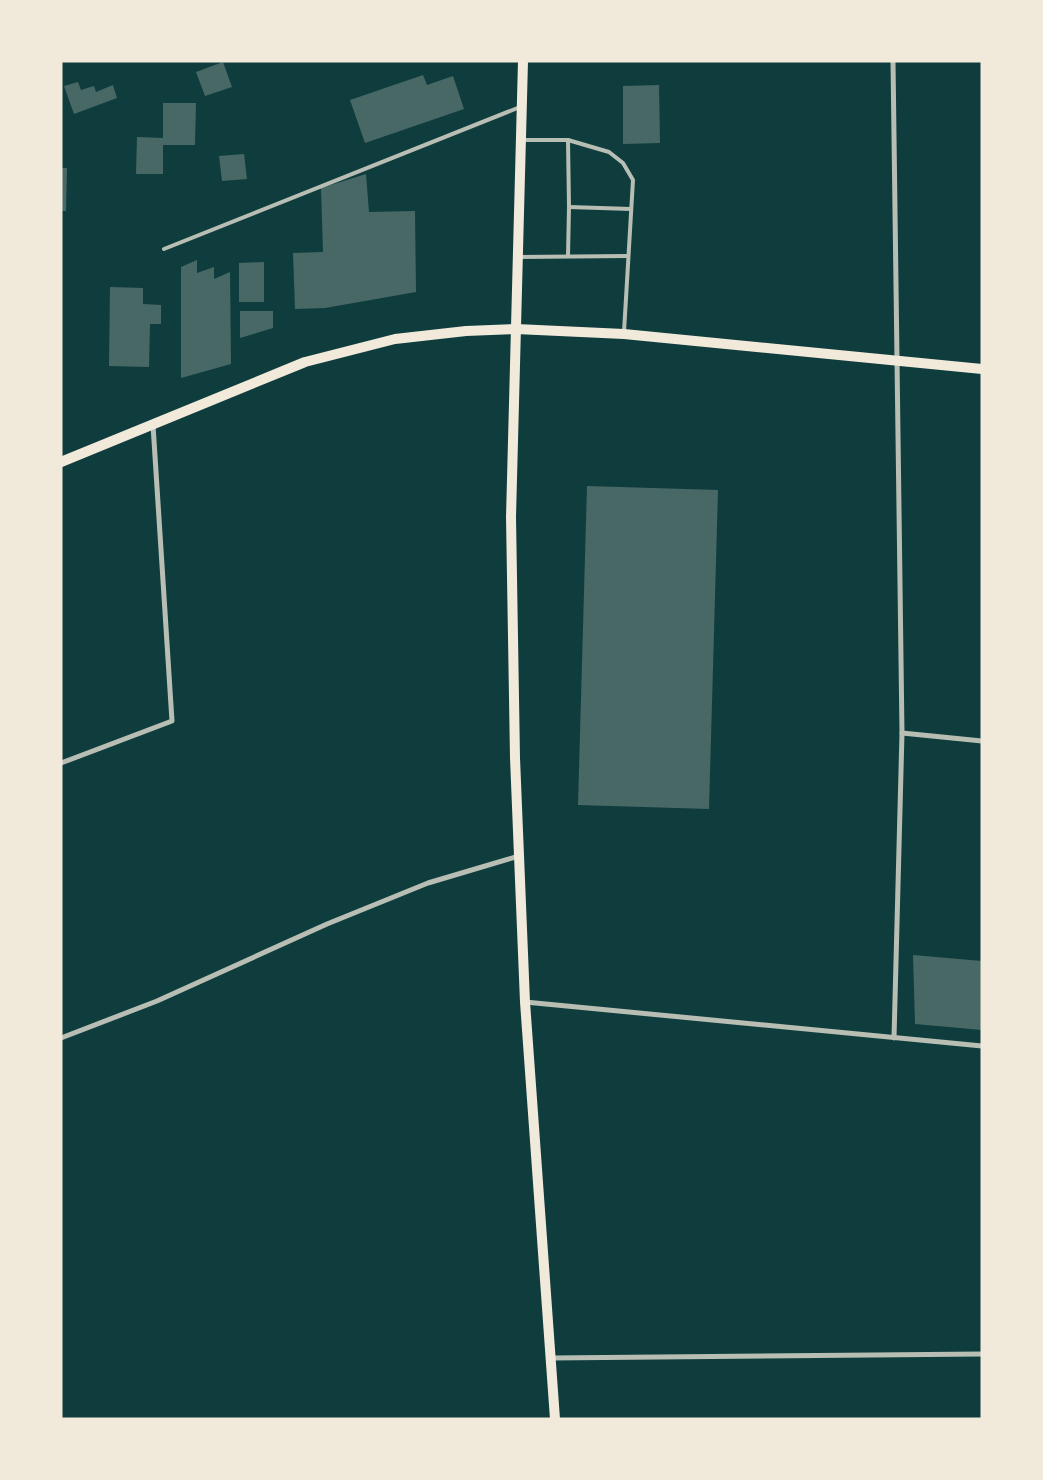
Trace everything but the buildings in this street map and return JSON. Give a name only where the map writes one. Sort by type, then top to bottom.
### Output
[{"type":"main road","points":[[523,61],[511,517],[515,748],[525,1002],[555,1419]]},
{"type":"main road","points":[[61,462],[305,362],[395,338],[466,331],[516,329],[624,334],[982,369]]},
{"type":"street","points":[[893,61],[902,733],[894,1038]]},
{"type":"street","points":[[61,763],[172,720],[153,424]]},
{"type":"street","points":[[902,733],[982,741]]},
{"type":"street","points":[[61,1038],[157,1001],[327,924],[428,883],[519,856]]},
{"type":"street","points":[[525,1002],[982,1046]]},
{"type":"street","points":[[550,1358],[982,1354]]},
{"type":"lane","points":[[164,249],[522,106]]},
{"type":"lane","points":[[521,140],[568,140],[609,152],[623,163],[633,180],[624,334]]},
{"type":"lane","points":[[568,140],[568,256]]},
{"type":"lane","points":[[569,207],[631,209]]},
{"type":"lane","points":[[518,257],[628,256]]}]
